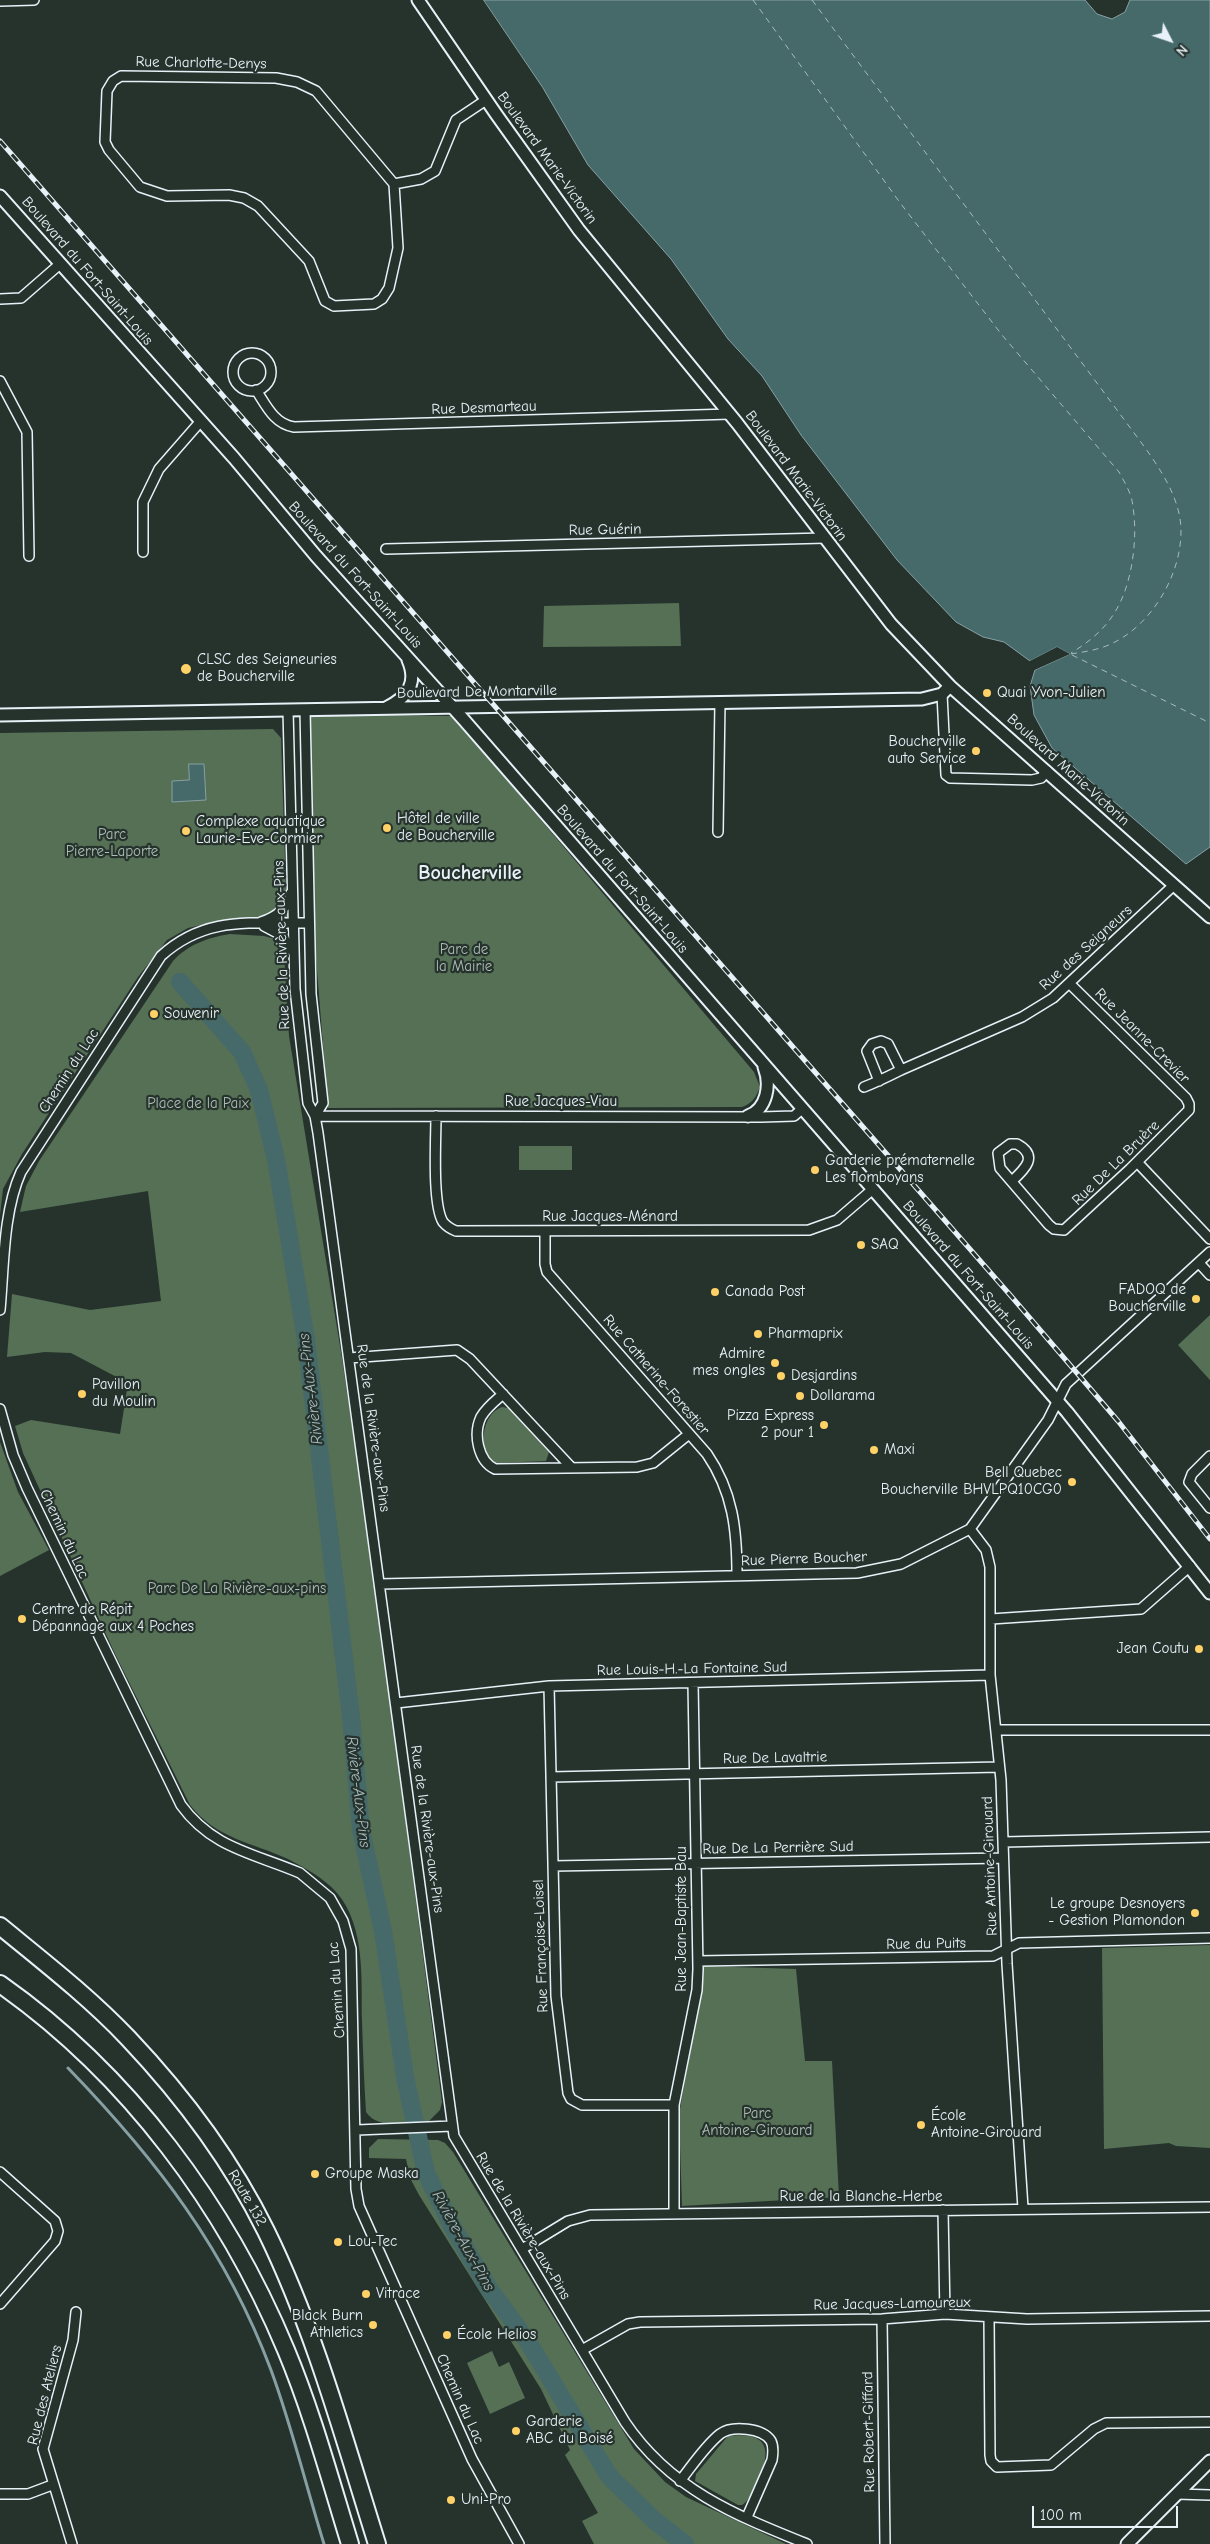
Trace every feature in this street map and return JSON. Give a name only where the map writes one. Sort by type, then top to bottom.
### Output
[{"type":"highway","name":"Route 132","points":[[0,1926],[74,1987],[128,2038],[184,2103],[230,2168],[265,2230],[303,2316],[377,2544]]},
{"type":"highway","points":[[0,1984],[56,2028],[121,2090],[163,2140],[220,2220],[258,2288],[287,2352],[350,2544]]},
{"type":"street","points":[[0,1],[34,0]]},
{"type":"street","name":"Boulevard Marie-Victorin","points":[[418,0],[486,100],[579,230],[730,414],[891,624],[946,690],[1047,771],[1210,917]]},
{"type":"street","name":"Rue Charlotte-Denys","points":[[121,76],[276,78],[297,82],[316,91],[394,184],[398,248],[389,288],[382,299],[374,304],[334,306],[325,301],[309,261],[258,206],[244,198],[229,195],[167,196],[140,187],[109,150],[105,142],[107,91],[113,81],[121,76]]},
{"type":"street","points":[[394,184],[421,179],[435,171],[456,120],[486,100]]},
{"type":"street","name":"Boulevard du Fort-Saint-Louis","points":[[0,196],[407,655],[1058,1401],[1210,1593]]},
{"type":"street","points":[[0,298],[21,298],[60,264]]},
{"type":"street","name":"Rue Desmarteau","points":[[256,390],[270,379],[270,367],[268,361],[258,354],[246,354],[241,357],[234,367],[235,380],[244,388],[256,390],[276,420],[284,426],[730,414]]},
{"type":"street","points":[[0,382],[27,432],[29,556]]},
{"type":"street","points":[[143,552],[143,502],[159,469],[200,422]]},
{"type":"street","name":"Rue Guérin","points":[[386,549],[825,538]]},
{"type":"street","points":[[385,709],[400,700],[411,688],[413,673],[407,655]]},
{"type":"street","points":[[946,690],[946,776],[950,778],[1032,780],[1040,778],[1047,771]]},
{"type":"street","name":"Boulevard De Montarville","points":[[0,715],[922,699],[946,690]]},
{"type":"street","points":[[718,832],[720,702]]},
{"type":"street","name":"Rue de la Rivière-aux-Pins","points":[[288,710],[294,953],[299,1027],[308,1103],[315,1116],[349,1358],[452,2126],[458,2144],[582,2350],[639,2441],[653,2458],[680,2481],[703,2496],[807,2544]]},
{"type":"street","name":"Rue de la Rivière-aux-Pins","points":[[305,710],[311,994],[323,1103],[315,1116]]},
{"type":"street","name":"Chemin du Lac","points":[[256,924],[271,919],[284,909],[290,898],[293,885]]},
{"type":"street","name":"Rue des Seigneurs","points":[[864,1087],[1022,1017],[1038,1008],[1070,984],[1174,885]]},
{"type":"street","name":"Chemin du Lac","points":[[0,1310],[10,1209],[17,1181],[32,1154],[155,964],[177,943],[202,930],[226,925],[308,923]]},
{"type":"street","name":"Chemin du Lac","points":[[256,924],[276,930],[287,941],[294,953]]},
{"type":"street","name":"Rue Jeanne-Crevier","points":[[1070,984],[1186,1098],[1189,1110]]},
{"type":"street","points":[[879,1081],[866,1051],[872,1044],[886,1041],[901,1070]]},
{"type":"street","points":[[748,1116],[758,1110],[768,1088],[768,1078],[762,1061]]},
{"type":"street","name":"Rue Jacques-Viau","points":[[315,1116],[794,1116],[803,1108]]},
{"type":"street","name":"Rue De La Bruère","points":[[1012,1181],[1049,1225],[1058,1230],[1069,1227],[1189,1110]]},
{"type":"street","name":"Rue Jacques-Ménard","points":[[436,1116],[435,1176],[440,1214],[449,1228],[456,1231],[809,1230],[837,1220],[873,1189]]},
{"type":"street","points":[[1137,1162],[1210,1239]]},
{"type":"street","name":"Rue Catherine-Forestier","points":[[545,1231],[545,1264],[548,1272],[714,1464],[731,1501],[736,1528],[737,1575]]},
{"type":"street","name":"Rue Pierre Boucher","points":[[380,1584],[871,1571],[901,1564],[970,1529],[1048,1420],[1066,1384],[1210,1252]]},
{"type":"street","points":[[1199,1263],[1210,1275]]},
{"type":"street","points":[[349,1358],[457,1350],[470,1359],[571,1468]]},
{"type":"street","points":[[503,1394],[487,1410],[479,1426],[480,1454],[488,1466],[504,1470],[646,1465],[660,1458],[689,1434]]},
{"type":"street","name":"Chemin du Lac","points":[[0,1408],[13,1455],[27,1488],[181,1805],[194,1823],[212,1838],[300,1872],[330,1898],[343,1921],[352,1962],[357,2130],[356,2189],[359,2206],[472,2459],[519,2544]]},
{"type":"street","points":[[1210,1456],[1192,1474],[1189,1482],[1210,1508]]},
{"type":"street","name":"Rue Antoine-Girouard","points":[[970,1529],[983,1544],[989,1558],[990,1676],[997,1730],[1004,1842],[1007,1949],[1023,2208]]},
{"type":"street","points":[[991,1619],[1141,1609],[1190,1566]]},
{"type":"street","name":"Rue Louis-H.-La Fontaine Sud","points":[[396,1703],[549,1686],[990,1676]]},
{"type":"street","name":"Rue Jean-Baptiste Bau","points":[[674,2213],[674,2105],[697,1990],[697,1863],[693,1683]]},
{"type":"street","name":"Rue Françoise-Loisel","points":[[549,1686],[556,1996],[568,2093],[571,2099],[582,2105],[674,2105]]},
{"type":"street","points":[[997,1730],[1210,1730]]},
{"type":"street","name":"Rue De Lavaltrie","points":[[551,1777],[999,1767]]},
{"type":"street","points":[[1004,1842],[1210,1837]]},
{"type":"street","name":"Rue De La Perrière Sud","points":[[553,1866],[1003,1858]]},
{"type":"street","name":"Rue du Puits","points":[[698,1961],[992,1956],[1016,1943],[1024,1942],[1210,1938]]},
{"type":"street","points":[[357,2130],[428,2129],[452,2126]]},
{"type":"street","points":[[0,2172],[55,2221],[58,2231],[55,2241],[0,2304]]},
{"type":"street","name":"Rue de la Blanche-Herbe","points":[[522,2249],[568,2220],[582,2216],[674,2213],[1210,2207]]},
{"type":"street","points":[[943,2210],[944,2314]]},
{"type":"street","name":"Rue des Ateliers","points":[[72,2544],[52,2485],[43,2450],[74,2340],[76,2312]]},
{"type":"street","name":"Rue Jacques-Lamoureux","points":[[582,2350],[619,2328],[634,2322],[882,2319],[944,2314],[1028,2319],[1210,2316]]},
{"type":"street","points":[[989,2317],[990,2455],[994,2464],[1003,2467],[1051,2465],[1094,2429],[1106,2423],[1210,2422]]},
{"type":"street","name":"Rue Robert-Giffard","points":[[882,2319],[884,2544]]},
{"type":"street","points":[[680,2481],[720,2434],[733,2429],[758,2431],[771,2441],[773,2450],[772,2460],[747,2517]]},
{"type":"street","points":[[1127,2544],[1210,2461]]},
{"type":"street","points":[[0,2494],[28,2494],[52,2485]]},
{"type":"street","points":[[1177,2494],[1210,2495]]},
{"type":"green space","points":[[679,603],[681,646],[543,647],[544,606]]},
{"type":"green space","name":"Parc de la Mairie","points":[[309,714],[453,716],[754,1072],[760,1087],[754,1099],[742,1107],[328,1108],[306,831]]},
{"type":"green space","name":"Parc Pierre-Laporte","points":[[273,729],[281,738],[287,921],[210,923],[188,928],[167,940],[138,977],[22,1154],[3,1189],[0,1215],[0,733]]},
{"type":"green space","points":[[230,934],[264,936],[275,939],[284,953],[289,1036],[342,1358],[375,1586],[442,2102],[440,2110],[429,2121],[404,2124],[379,2122],[366,2112],[360,1955],[353,1922],[346,1907],[337,1893],[314,1874],[288,1859],[223,1833],[200,1816],[190,1805],[116,1656],[23,1453],[15,1426],[31,1420],[120,1434],[128,1383],[71,1353],[45,1352],[7,1357],[12,1294],[90,1310],[161,1301],[148,1191],[20,1212],[26,1186],[39,1161],[173,961],[192,946]]},
{"type":"green space","points":[[519,1146],[572,1146],[572,1170],[519,1170]]},
{"type":"green space","points":[[1210,1315],[1210,1380],[1178,1345]]},
{"type":"green space","points":[[502,1407],[508,1408],[549,1452],[546,1461],[496,1463],[487,1457],[484,1436],[487,1422]]},
{"type":"green space","points":[[0,1442],[18,1492],[49,1550],[0,1576]]},
{"type":"green space","points":[[1210,1945],[1210,2148],[1176,2146],[1169,2143],[1104,2149],[1102,1948]]},
{"type":"green space","name":"Parc Antoine-Girouard","points":[[702,1966],[796,1969],[805,2061],[832,2061],[839,2197],[682,2206],[679,2115],[698,2004]]},
{"type":"green space","points":[[378,2139],[438,2140],[445,2143],[453,2152],[634,2449],[665,2482],[686,2497],[786,2544],[594,2544],[582,2521],[598,2513],[565,2455],[570,2450],[541,2389],[419,2195],[410,2178],[406,2159],[369,2158],[369,2148]]},
{"type":"green space","points":[[492,2351],[499,2367],[509,2362],[525,2398],[490,2414],[467,2363]]},
{"type":"green space","points":[[728,2436],[752,2436],[764,2445],[765,2460],[762,2470],[749,2498],[742,2505],[738,2505],[695,2481],[696,2474]]},
{"type":"water","points":[[484,0],[1085,0],[1097,14],[1112,19],[1125,12],[1130,0],[1210,0],[1210,847],[1186,864],[1052,748],[1034,715],[1030,686],[1035,670],[1070,654],[1057,647],[1030,661],[1004,642],[983,637],[956,622],[897,560],[801,435],[762,376],[728,339],[671,259],[588,165],[543,88]]},
{"type":"water","points":[[189,764],[204,764],[206,800],[172,802],[172,781],[189,780]]},
{"type":"pier","points":[[1057,647],[1070,654],[1032,671],[1034,668],[1065,654],[1057,650],[1031,663],[1028,662]]},
{"type":"waterway","name":"Rivière-Aux-Pins","points":[[180,982],[242,1052],[259,1090],[276,1159],[306,1340],[351,1717],[361,1830],[383,1931],[405,2077],[426,2173],[452,2226],[490,2290],[527,2340],[609,2476],[655,2521],[685,2544]]},
{"type":"waterway","points":[[68,2068],[131,2137],[159,2172],[186,2208],[233,2285],[253,2326],[279,2391],[324,2544]]},
{"type":"ferry route","points":[[753,0],[901,204],[1002,335],[1119,472],[1126,484],[1132,502],[1135,533],[1126,589],[1115,612],[1101,630],[1071,653]]},
{"type":"ferry route","points":[[812,0],[1146,449],[1174,497],[1180,518],[1180,546],[1170,580],[1162,596],[1151,611],[1126,635],[1101,648],[1070,654]]},
{"type":"ferry route","points":[[1072,655],[1210,723]]},
{"type":"railway","points":[[0,141],[1011,1296],[1118,1421],[1210,1539]]},
{"type":"place","name":"CLSC des Seigneuries de Boucherville","points":[[186,669]]},
{"type":"place","name":"Quai Yvon-Julien","points":[[987,693]]},
{"type":"place","name":"Boucherville auto Service","points":[[976,751]]},
{"type":"place","name":"Hôtel de ville de Boucherville","points":[[387,828]]},
{"type":"place","name":"Complexe aquatique Laurie-Eve-Cormier","points":[[186,831]]},
{"type":"place","name":"Souvenir","points":[[154,1014]]},
{"type":"place","name":"Garderie prématernelle Les flomboyans","points":[[815,1170]]},
{"type":"place","name":"SAQ","points":[[861,1245]]},
{"type":"place","name":"Canada Post","points":[[715,1292]]},
{"type":"place","name":"FADOQ de Boucherville","points":[[1196,1299]]},
{"type":"place","name":"Pharmaprix","points":[[758,1334]]},
{"type":"place","name":"Admire mes ongles","points":[[775,1363]]},
{"type":"place","name":"Desjardins","points":[[781,1376]]},
{"type":"place","name":"Pavillon du Moulin","points":[[82,1394]]},
{"type":"place","name":"Dollarama","points":[[800,1396]]},
{"type":"place","name":"Pizza Express 2 pour 1","points":[[824,1425]]},
{"type":"place","name":"Maxi","points":[[874,1450]]},
{"type":"place","name":"Bell Quebec Boucherville BHVLPQ10CG0","points":[[1072,1482]]},
{"type":"place","name":"Centre de Répit Dépannage aux 4 Poches","points":[[22,1619]]},
{"type":"place","name":"Jean Coutu","points":[[1199,1649]]},
{"type":"place","name":"Le groupe Desnoyers - Gestion Plamondon","points":[[1195,1913]]},
{"type":"place","name":"École Antoine-Girouard","points":[[921,2125]]},
{"type":"place","name":"Groupe Maska","points":[[315,2174]]},
{"type":"place","name":"Lou-Tec","points":[[338,2242]]},
{"type":"place","name":"Vitrace","points":[[366,2294]]},
{"type":"place","name":"Black Burn Athletics","points":[[373,2325]]},
{"type":"place","name":"École Helios","points":[[447,2335]]},
{"type":"place","name":"Garderie ABC du Boisé","points":[[516,2431]]},
{"type":"place","name":"Uni-Pro","points":[[451,2500]]},
{"type":"district","name":"Boucherville","points":[[470,873]]},
{"type":"park label","name":"Place de la Paix","points":[[198,1104]]},
{"type":"park label","name":"Parc De La Rivière-aux-pins","points":[[237,1589]]}]
